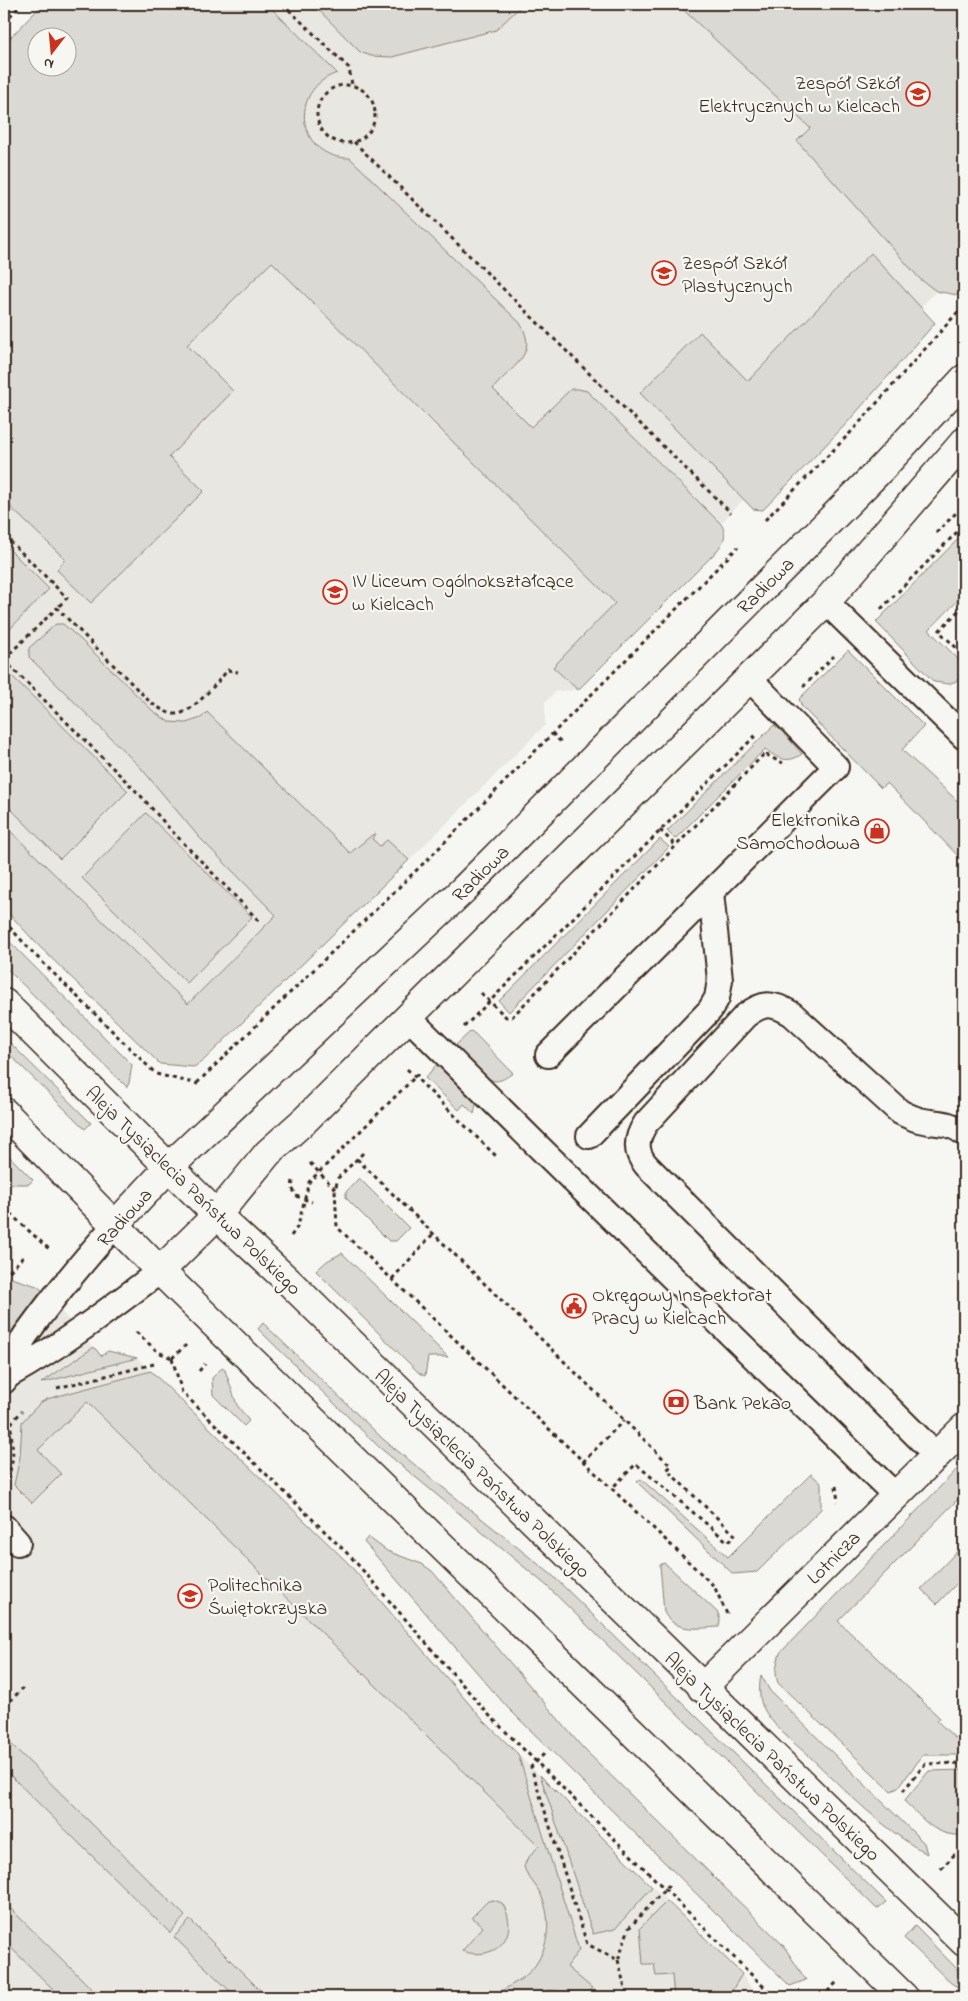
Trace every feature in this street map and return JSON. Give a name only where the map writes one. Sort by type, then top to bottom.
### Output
[{"type":"street","name":"Radiowa","points":[[114,1225],[170,1167],[464,889],[881,469],[964,379]]},
{"type":"street","name":"Radiowa","points":[[160,1271],[217,1215],[268,1153],[306,1119],[826,602],[964,442]]},
{"type":"street","name":"Aleja Tysiąclecia Państwa Polskiego","points":[[4,1003],[217,1215],[286,1280],[964,1942]]},
{"type":"street","points":[[4,1112],[160,1271],[904,1997]]},
{"type":"street","name":"Lotnicza","points":[[702,1688],[964,1428]]},
{"type":"lane","points":[[826,602],[964,738]]},
{"type":"lane","points":[[548,1055],[836,767],[749,678]]},
{"type":"lane","points":[[589,1136],[710,1010],[717,998],[720,980],[711,892]]},
{"type":"lane","points":[[936,1455],[646,1165],[638,1153],[637,1146],[642,1130],[652,1116],[745,1016],[754,1009],[767,1005],[778,1006],[792,1014],[900,1112],[920,1120],[953,1125],[964,1133]]},
{"type":"lane","points":[[408,1017],[895,1495]]},
{"type":"lane","name":"Radiowa","points":[[6,1378],[23,1339],[60,1288],[114,1225]]},
{"type":"lane","name":"Radiowa","points":[[6,1378],[94,1321],[160,1271]]},
{"type":"path","points":[[4,22],[22,4]]},
{"type":"path","points":[[283,4],[348,68],[352,85]]},
{"type":"path","points":[[342,85],[352,85],[361,88],[373,103],[376,112],[370,131],[364,137],[354,142],[345,143],[327,136],[317,120],[317,110],[325,93],[342,85]]},
{"type":"path","points":[[354,142],[731,513]]},
{"type":"path","points":[[765,520],[852,431],[964,305]]},
{"type":"path","points":[[880,610],[964,525]]},
{"type":"path","points":[[4,535],[67,598],[4,660],[141,796],[169,828],[260,922]]},
{"type":"path","points":[[4,921],[34,954],[156,1074],[197,1083],[430,856],[738,547]]},
{"type":"path","points":[[964,605],[939,631],[964,655]]},
{"type":"path","points":[[57,608],[151,703],[162,710],[176,714],[190,709],[228,670],[238,672]]},
{"type":"path","points":[[802,688],[838,652]]},
{"type":"path","points":[[458,1034],[762,728]]},
{"type":"path","points":[[480,992],[506,1016],[512,1017],[765,753],[778,761],[789,763]]},
{"type":"path","points":[[660,830],[676,846]]},
{"type":"path","points":[[405,1067],[434,1096]]},
{"type":"path","points":[[286,1241],[298,1226],[309,1182],[420,1071]]},
{"type":"path","points":[[363,1153],[338,1178],[335,1190],[337,1227],[714,1586],[729,1620]]},
{"type":"path","points":[[356,1159],[671,1466],[667,1470],[735,1535],[728,1542],[636,1464],[612,1488]]},
{"type":"path","points":[[310,1162],[335,1190]]},
{"type":"path","points":[[296,1196],[312,1202]]},
{"type":"path","points":[[4,1208],[52,1251]]},
{"type":"path","points":[[392,1279],[433,1234]]},
{"type":"path","points":[[4,1277],[24,1256]]},
{"type":"path","points":[[134,1330],[158,1352],[172,1358],[182,1392],[352,1558],[489,1716],[774,1997]]},
{"type":"path","points":[[50,1390],[154,1364]]},
{"type":"path","points":[[13,1498],[6,1490],[13,1457],[11,1428],[12,1422],[24,1410]]},
{"type":"path","points":[[583,1462],[624,1420]]},
{"type":"path","points":[[4,1707],[23,1688]]},
{"type":"path","points":[[544,1754],[531,1767],[587,1944],[618,1960]]},
{"type":"path","points":[[904,1791],[925,1764],[964,1763]]},
{"type":"path","points":[[942,1869],[954,1855],[964,1852]]},
{"type":"path","points":[[627,1997],[618,1960],[629,1928],[669,1885]]},
{"type":"shaded area","points":[[43,4],[267,4],[337,73],[321,82],[310,94],[305,108],[305,122],[309,136],[319,148],[332,155],[350,158],[520,323],[527,344],[525,352],[515,366],[493,389],[531,427],[571,389],[587,391],[721,524],[724,540],[714,554],[578,690],[553,667],[615,603],[272,262],[187,345],[233,391],[169,457],[204,491],[91,603],[57,570],[65,559],[4,501],[4,44]]},
{"type":"shaded area","points":[[53,4],[964,4],[936,291],[676,572],[656,612],[578,690],[556,691],[545,702],[545,725],[217,1048],[4,880],[4,54],[28,30],[28,78],[78,78],[78,28],[29,28]]},
{"type":"shaded area","points":[[313,4],[523,4],[496,30],[392,57],[371,56],[360,52]]},
{"type":"shaded area","points":[[677,4],[964,4],[964,288],[957,295],[936,291],[920,279],[797,141],[810,128]]},
{"type":"shaded area","points":[[871,253],[935,323],[845,425],[763,510],[753,509],[640,393],[700,332],[748,381]]},
{"type":"shaded area","points":[[964,533],[964,594],[929,630],[964,665],[964,674],[949,684],[934,682],[876,622]]},
{"type":"shaded area","points":[[4,544],[49,589],[4,635]]},
{"type":"shaded area","points":[[56,624],[63,624],[153,711],[169,722],[186,723],[201,718],[207,712],[350,853],[372,835],[376,834],[372,839],[380,846],[387,840],[409,860],[203,1061],[194,1067],[160,1064],[37,944],[4,908],[4,825],[188,1004],[276,915],[198,836],[141,768],[29,657],[29,648]]},
{"type":"shaded area","points":[[848,650],[924,726],[902,750],[964,807],[964,862],[887,783],[881,788],[802,707],[799,699]]},
{"type":"shaded area","points":[[4,668],[128,791],[60,859],[4,802]]},
{"type":"shaded area","points":[[774,725],[790,737],[789,739],[802,754],[792,759],[783,759],[765,749],[675,839],[667,831]]},
{"type":"shaded area","points":[[146,813],[252,917],[187,983],[82,878]]},
{"type":"shaded area","points":[[660,839],[669,847],[509,1012],[499,1001]]},
{"type":"shaded area","points":[[4,936],[132,1065],[127,1087],[4,966]]},
{"type":"shaded area","points":[[471,1031],[513,1073],[502,1080],[495,1081],[480,1071],[456,1045]]},
{"type":"shaded area","points":[[4,1037],[91,1123],[85,1129],[4,1049]]},
{"type":"shaded area","points":[[437,1064],[475,1101],[474,1114],[464,1104],[459,1110],[425,1078]]},
{"type":"shaded area","points":[[4,1151],[33,1180],[29,1184],[6,1184],[4,1181]]},
{"type":"shaded area","points":[[359,1178],[409,1228],[396,1241],[389,1241],[346,1198],[346,1192]]},
{"type":"shaded area","name":"Politechnika Świętokrzyska","points":[[4,1217],[13,1254],[9,1277],[37,1286],[42,1290],[101,1356],[108,1351],[137,1358],[176,1395],[348,1563],[483,1720],[742,1974],[757,1997],[4,1997]]},
{"type":"shaded area","points":[[342,1253],[448,1357],[428,1357],[425,1376],[419,1373],[316,1271],[327,1261]]},
{"type":"shaded area","points":[[8,1277],[37,1286],[42,1290],[4,1339],[4,1283]]},
{"type":"shaded area","points":[[263,1323],[384,1440],[553,1576],[886,1902],[877,1909],[547,1586],[379,1447],[258,1329]]},
{"type":"shaded area","points":[[94,1347],[101,1356],[108,1351],[137,1358],[41,1383]]},
{"type":"shaded area","points":[[222,1368],[225,1370],[237,1405],[249,1421],[244,1426],[213,1395],[212,1378]]},
{"type":"shaded area","points":[[151,1371],[348,1563],[483,1720],[518,1754],[579,1950],[567,1967],[592,1988],[586,1994],[548,1990],[521,1997],[492,1997],[532,1970],[543,1951],[547,1931],[546,1910],[541,1895],[524,1867],[527,1859],[539,1846],[87,1402],[38,1450],[61,1474],[32,1503],[14,1485],[20,1457],[22,1422],[40,1403],[47,1399]]},
{"type":"shaded area","points":[[964,1462],[964,1493],[838,1621],[940,1718],[937,1721],[955,1738],[964,1730],[964,1755],[923,1755],[898,1788],[891,1791],[778,1683],[776,1676],[777,1665],[780,1653]]},
{"type":"shaded area","points":[[811,1474],[821,1483],[821,1509],[757,1572],[733,1574],[637,1482],[641,1479],[728,1557]]},
{"type":"shaded area","points":[[368,1537],[387,1551],[422,1564],[432,1571],[582,1747],[783,1945],[806,1980],[790,1986],[507,1707],[364,1542]]},
{"type":"shaded area","points":[[964,1544],[964,1576],[937,1604],[921,1589]]},
{"type":"shaded area","points":[[664,1563],[718,1613],[719,1627],[688,1628],[668,1619],[664,1612],[660,1565]]},
{"type":"shaded area","points":[[761,1675],[770,1691],[924,1843],[927,1854],[880,1821],[776,1726],[762,1705],[760,1698]]},
{"type":"shaded area","points":[[4,1737],[185,1916],[170,1933],[4,1769]]},
{"type":"shaded area","points":[[964,1770],[964,1835],[954,1835],[937,1830],[904,1801],[929,1771]]},
{"type":"shaded area","points":[[540,1775],[652,1887],[615,1929],[593,1934]]},
{"type":"shaded area","points":[[494,1900],[502,1903],[507,1914],[509,1925],[503,1943],[486,1953],[475,1954],[462,1951],[483,1927],[472,1917],[488,1901]]},
{"type":"shaded area","points":[[667,1901],[742,1974],[728,1997],[674,1997],[672,1975],[656,1976],[654,1964],[643,1964],[640,1928]]},
{"type":"shaded area","points":[[4,1902],[100,1997],[52,1997],[56,1992],[4,1941]]},
{"type":"shaded area","points":[[190,1920],[267,1997],[236,1997],[174,1937]]},
{"type":"shaded area","points":[[915,1926],[964,1976],[964,1991],[951,1983],[904,1938]]},
{"type":"place","name":"Zespół Szkół Elektrycznych w Kielcach","points":[[918,94]]},
{"type":"place","name":"Zespół Szkół Plastycznych","points":[[664,273]]},
{"type":"place","name":"IV Liceum Ogólnokształcące w Kielcach","points":[[335,592]]},
{"type":"place","name":"Elektronika Samochodowa","points":[[877,831]]},
{"type":"place","name":"Okręgowy Inspektorat Pracy w Kielcach","points":[[574,1306]]},
{"type":"place","name":"Bank Pekao","points":[[676,1402]]},
{"type":"place","name":"Politechnika Świętokrzyska","points":[[190,1596]]}]
